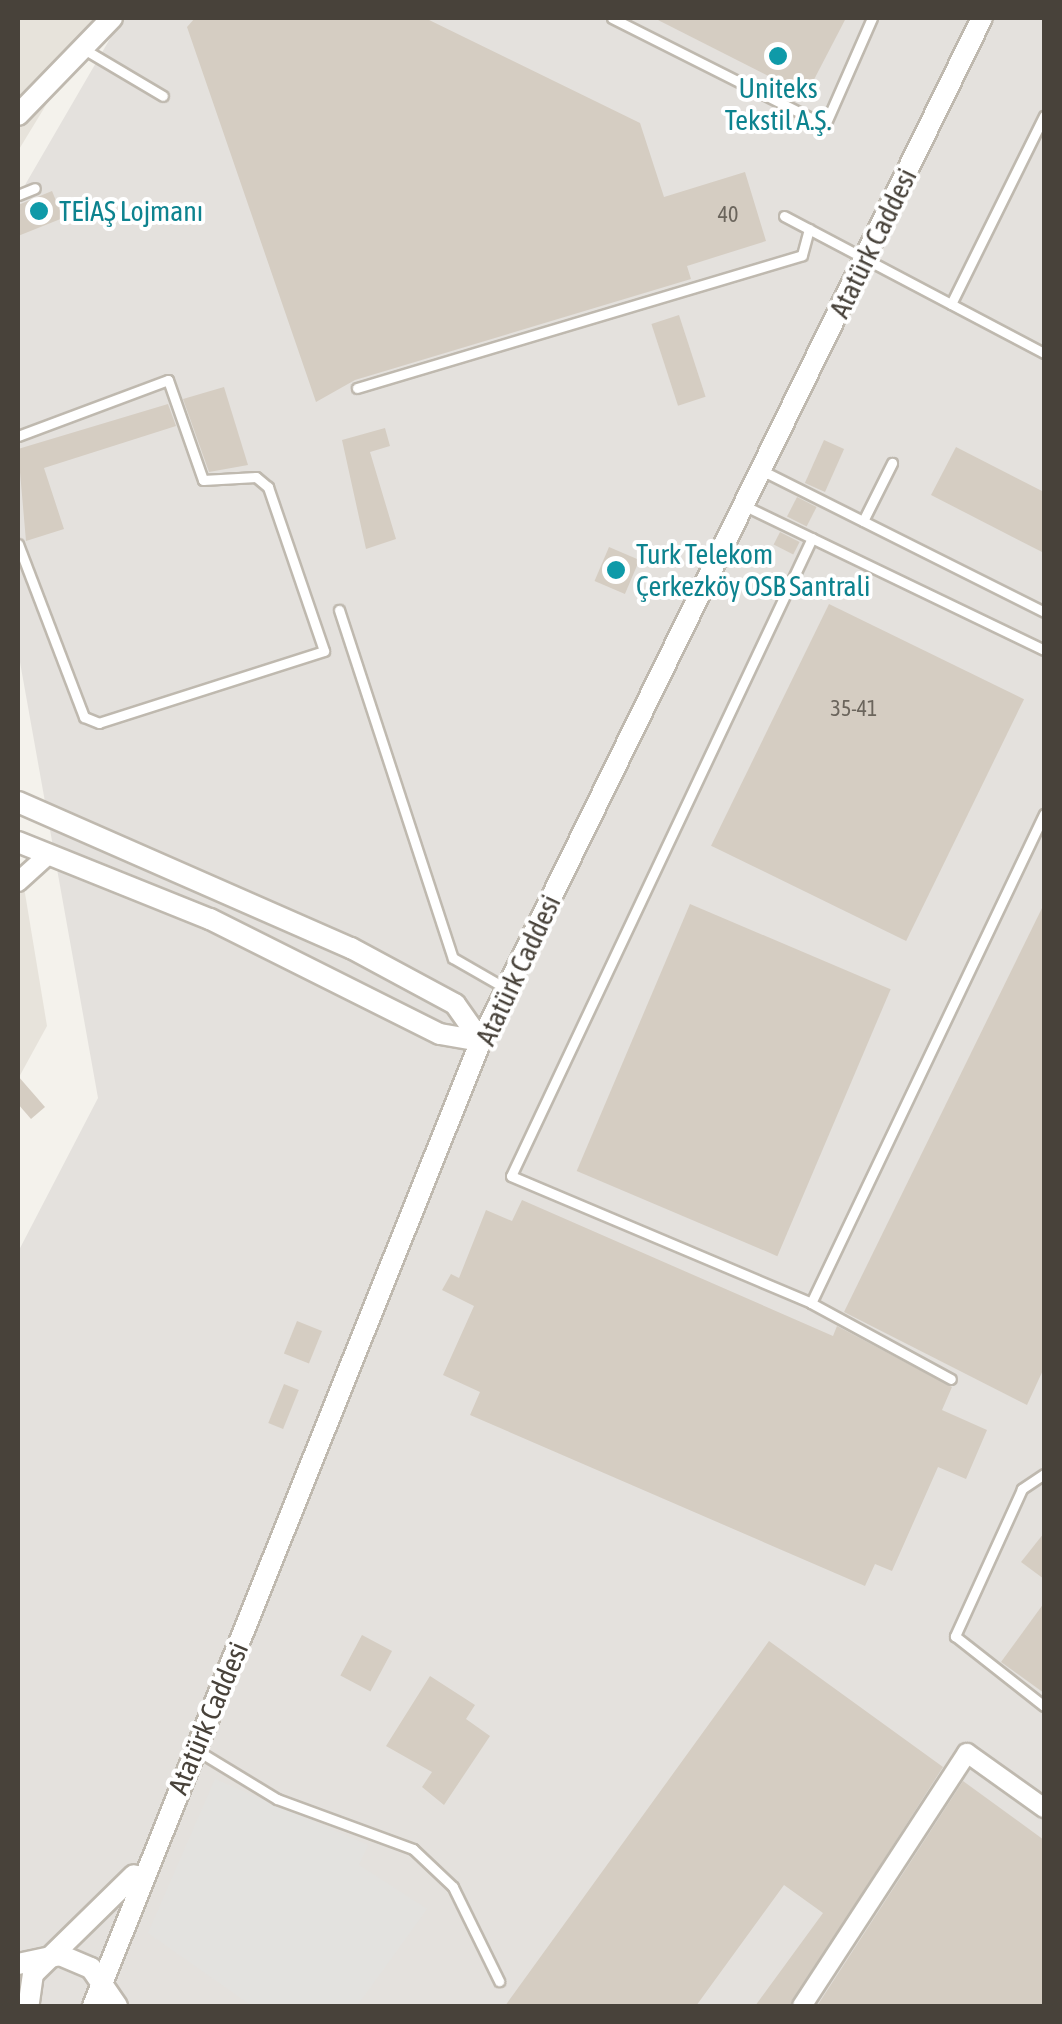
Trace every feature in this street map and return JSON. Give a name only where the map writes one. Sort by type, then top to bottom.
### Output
[{"type":"street","points":[[18,115],[42,97],[87,51],[112,18]]},
{"type":"street","name":"Atatürk Caddesi","points":[[93,2006],[148,1858],[196,1750],[481,1040],[510,990],[741,504],[866,259],[982,18]]},
{"type":"street","points":[[18,90],[42,97]]},
{"type":"street","points":[[18,802],[351,948],[455,1004],[481,1040]]},
{"type":"street","points":[[18,842],[210,919],[440,1034],[481,1040]]},
{"type":"street","points":[[18,882],[47,856]]},
{"type":"street","points":[[802,2006],[967,1753],[1044,1808]]},
{"type":"street","points":[[28,2002],[32,1974],[60,1955],[148,1858]]},
{"type":"street","points":[[18,1964],[60,1955],[103,1977],[117,2006]]},
{"type":"lane","points":[[612,18],[824,124],[872,18]]},
{"type":"lane","points":[[87,51],[163,96]]},
{"type":"lane","points":[[951,304],[1044,116]]},
{"type":"lane","points":[[18,195],[34,188]]},
{"type":"lane","points":[[784,216],[1044,353]]},
{"type":"lane","points":[[357,388],[802,255],[809,228]]},
{"type":"lane","points":[[18,436],[168,380],[203,480],[256,477],[268,487],[324,651],[99,723],[84,717],[18,544]]},
{"type":"lane","points":[[863,521],[892,463]]},
{"type":"lane","points":[[758,469],[1044,612]]},
{"type":"lane","points":[[741,504],[1044,650]]},
{"type":"lane","points":[[812,538],[511,1176],[811,1303],[952,1379]]},
{"type":"lane","points":[[339,610],[453,958],[510,990]]},
{"type":"lane","points":[[811,1303],[1044,814]]},
{"type":"lane","points":[[1044,1474],[1022,1489],[955,1636],[1044,1706]]},
{"type":"lane","points":[[196,1750],[277,1800],[413,1849],[453,1887],[499,1981]]},
{"type":"shaded area","points":[[18,18],[99,18],[18,151]]},
{"type":"shaded area","points":[[122,18],[1044,18],[1044,2006],[18,2006],[18,1252],[98,1098],[18,651],[18,197]]},
{"type":"shaded area","points":[[18,851],[47,1026],[18,1079]]},
{"type":"shaded area","points":[[215,1779],[368,1845],[359,1865],[427,1909],[357,2006],[252,2006],[148,1933]]},
{"type":"building","points":[[195,18],[425,18],[640,123],[664,197],[745,172],[766,241],[687,266],[691,279],[355,380],[316,402],[187,27]]},
{"type":"building","name":"Uniteks Tekstil A.Ş.","points":[[654,18],[846,18],[806,95]]},
{"type":"building","name":"TEİAŞ Lojmanı","points":[[52,191],[63,218],[18,236],[18,205]]},
{"type":"building","points":[[679,315],[706,397],[678,406],[651,324]]},
{"type":"building","points":[[224,387],[248,465],[209,472],[183,399]]},
{"type":"building","points":[[168,404],[176,426],[44,468],[64,529],[26,541],[18,449]]},
{"type":"building","points":[[385,428],[390,446],[370,452],[396,539],[366,549],[342,440]]},
{"type":"building","points":[[824,440],[844,449],[825,492],[805,483]]},
{"type":"building","points":[[956,447],[1044,492],[1044,553],[931,495]]},
{"type":"building","points":[[797,497],[817,507],[807,527],[787,517]]},
{"type":"building","points":[[780,532],[800,542],[793,554],[774,544]]},
{"type":"building","name":"Turk Telekom Çerkezköy OSB Santrali","points":[[609,547],[639,560],[625,594],[595,581]]},
{"type":"building","points":[[829,604],[1024,699],[906,941],[711,846]]},
{"type":"building","points":[[690,904],[891,989],[777,1256],[577,1171]]},
{"type":"building","points":[[1044,904],[1044,1368],[1027,1405],[844,1312]]},
{"type":"building","points":[[18,1076],[45,1107],[31,1119],[18,1104]]},
{"type":"building","points":[[522,1200],[833,1336],[837,1326],[952,1387],[942,1410],[987,1430],[966,1479],[938,1467],[892,1571],[875,1564],[865,1586],[470,1415],[480,1392],[443,1375],[474,1306],[442,1290],[451,1274],[459,1278],[486,1210],[512,1221]]},
{"type":"building","points":[[297,1321],[322,1331],[309,1364],[284,1353]]},
{"type":"building","points":[[284,1384],[299,1390],[283,1429],[268,1423]]},
{"type":"building","points":[[1044,1533],[1044,1579],[1021,1562]]},
{"type":"building","points":[[1044,1603],[1044,1693],[1001,1662]]},
{"type":"building","points":[[362,1635],[392,1651],[370,1692],[340,1676]]},
{"type":"building","points":[[769,1641],[943,1767],[790,2006],[755,2006],[823,1913],[784,1885],[696,2006],[505,2006]]},
{"type":"building","points":[[430,1676],[475,1705],[466,1719],[490,1736],[444,1805],[422,1787],[432,1772],[386,1746]]},
{"type":"building","points":[[963,1781],[1044,1840],[1044,2006],[817,2006]]},
{"type":"place","name":"Uniteks Tekstil A.Ş.","points":[[778,56]]},
{"type":"place","name":"TEİAŞ Lojmanı","points":[[39,211]]},
{"type":"place","name":"Turk Telekom Çerkezköy OSB Santrali","points":[[616,570]]}]
